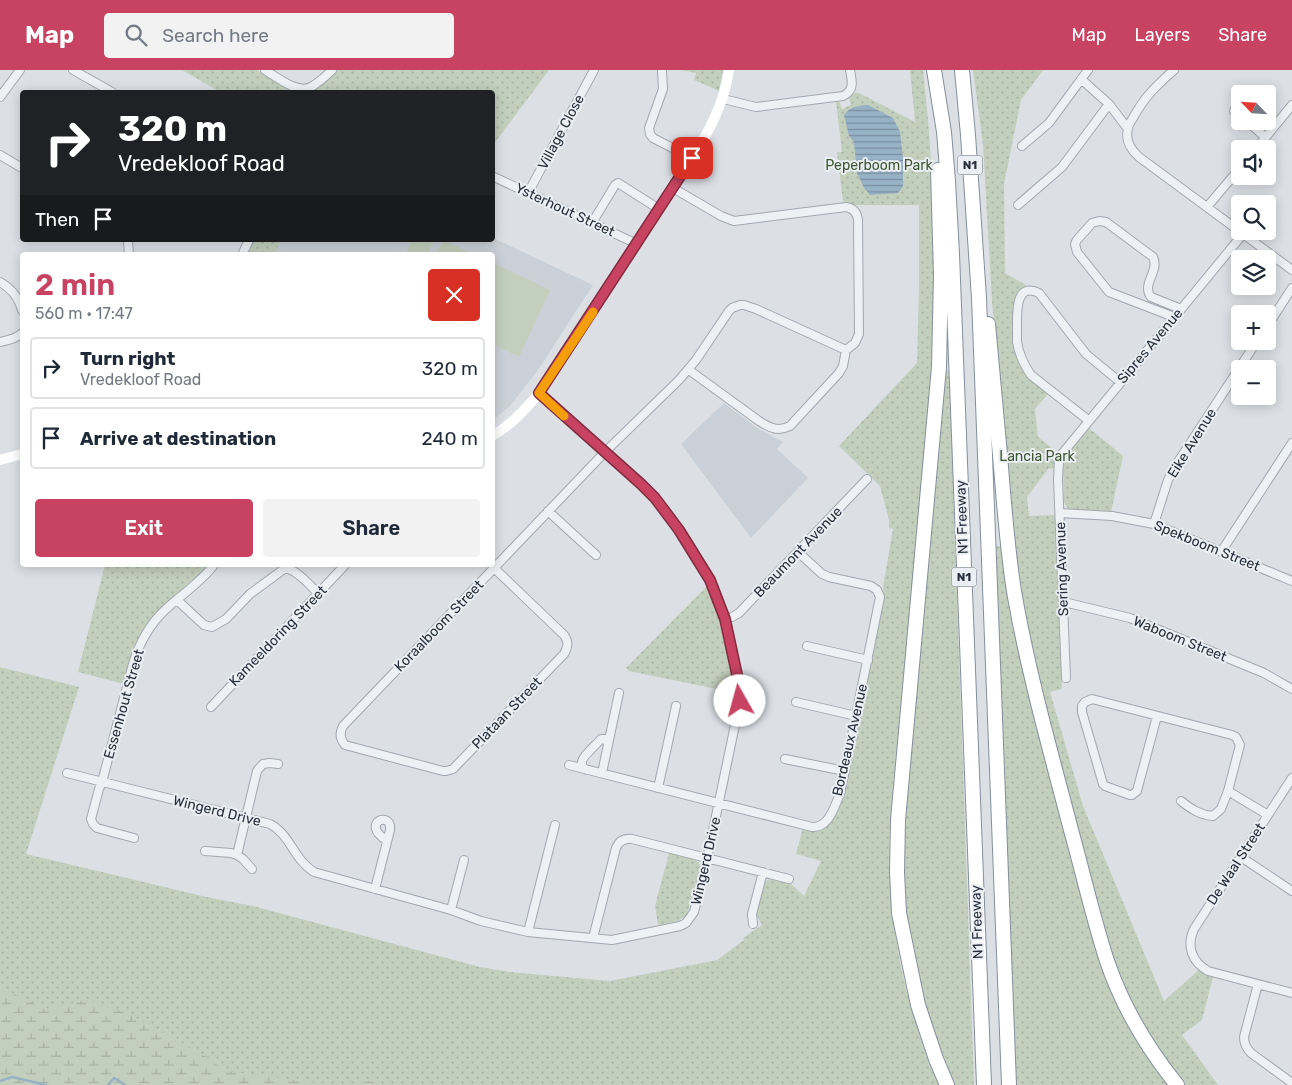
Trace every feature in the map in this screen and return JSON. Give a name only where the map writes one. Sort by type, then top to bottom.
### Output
[{"type":"highway","name":"N1 Freeway","points":[[934,70],[941,111],[948,181],[952,254],[984,1085]]},
{"type":"highway","name":"N1 Freeway","points":[[962,70],[977,259],[1009,1085]]},
{"type":"highway","points":[[941,111],[937,133],[941,275],[939,367],[898,820],[896,872],[899,913],[918,1005],[936,1058],[948,1085]]},
{"type":"highway","points":[[977,259],[986,290],[1011,569],[1035,692],[1108,962],[1122,998],[1142,1035],[1177,1085]]},
{"type":"street","points":[[0,97],[20,70]]},
{"type":"street","points":[[73,70],[108,90]]},
{"type":"street","points":[[265,70],[293,87],[300,89],[311,87],[332,70]]},
{"type":"street","name":"Village Close","points":[[528,193],[594,70]]},
{"type":"street","points":[[662,70],[663,89],[649,128],[650,134],[655,140],[692,158]]},
{"type":"street","points":[[495,434],[516,420],[539,393],[673,188],[705,138],[723,99],[729,70]]},
{"type":"street","points":[[723,99],[756,107],[843,96],[852,88],[850,70]]},
{"type":"street","points":[[1022,146],[1048,123],[1088,70]]},
{"type":"street","points":[[1174,70],[1148,95],[1128,129],[1128,143],[1134,153],[1231,225]]},
{"type":"street","points":[[1081,79],[1109,104],[1128,129]]},
{"type":"street","points":[[1018,205],[1062,167],[1109,104]]},
{"type":"street","points":[[1263,140],[1292,105]]},
{"type":"street","points":[[1257,130],[1265,137]]},
{"type":"street","points":[[0,155],[20,167]]},
{"type":"street","name":"Ysterhout Street","points":[[495,177],[637,244]]},
{"type":"street","points":[[1207,207],[1231,179]]},
{"type":"street","points":[[592,223],[618,183],[659,209]]},
{"type":"street","points":[[673,188],[721,216],[734,220],[846,207],[858,215],[859,334],[855,343],[846,350],[843,366],[837,376],[790,426],[780,430],[759,421],[689,370]]},
{"type":"street","points":[[1174,317],[1109,292],[1077,252],[1076,244],[1080,236],[1092,223],[1106,222],[1153,257],[1155,264],[1147,289],[1151,297],[1181,309]]},
{"type":"street","name":"Sipres Avenue","points":[[1059,460],[1065,448],[1238,240]]},
{"type":"street","points":[[1251,240],[1292,270]]},
{"type":"street","points":[[0,282],[13,291],[20,303]]},
{"type":"street","points":[[1276,313],[1292,288]]},
{"type":"street","points":[[1088,420],[1031,374],[1026,367],[1017,343],[1017,306],[1021,296],[1030,290],[1039,293],[1086,354],[1120,382]]},
{"type":"street","name":"Koraalboom Street","points":[[495,567],[605,452],[689,370],[732,308],[744,305],[756,309],[846,350]]},
{"type":"street","points":[[0,342],[12,339],[20,334]]},
{"type":"street","name":"Eike Avenue","points":[[1154,524],[1168,480],[1176,465],[1251,350]]},
{"type":"street","name":"Wingerd Drive","points":[[67,773],[270,824],[283,834],[299,858],[314,872],[451,910],[481,921],[528,932],[612,940],[680,926],[686,923],[694,912],[708,858],[740,701],[741,693],[725,619],[710,580],[679,530],[649,492],[539,393]]},
{"type":"street","points":[[1222,552],[1292,444]]},
{"type":"street","points":[[0,460],[20,455]]},
{"type":"street","name":"Sering Avenue","points":[[1059,460],[1066,678]]},
{"type":"street","name":"Beaumont Avenue","points":[[725,619],[740,613],[867,479]]},
{"type":"street","points":[[548,511],[596,556]]},
{"type":"street","name":"Spekboom Street","points":[[1060,513],[1112,516],[1154,524],[1292,581]]},
{"type":"street","name":"Bordeaux Avenue","points":[[568,765],[817,827],[822,825],[828,818],[840,794],[880,602],[877,590],[871,586],[826,576],[817,571],[798,552]]},
{"type":"street","name":"Essenhout Street","points":[[134,838],[99,830],[93,824],[92,817],[135,656],[152,625],[164,611],[208,574],[213,567]]},
{"type":"street","name":"Kameeldoring Street","points":[[210,706],[343,567]]},
{"type":"street","points":[[177,600],[204,626],[210,627],[226,619],[250,594],[286,568],[292,569],[318,594]]},
{"type":"street","name":"Koraalboom Street","points":[[340,737],[343,726],[494,568]]},
{"type":"street","name":"Plataan Street","points":[[340,737],[348,747],[450,771],[456,767],[564,654],[568,647],[564,635],[494,568]]},
{"type":"street","name":"Waboom Street","points":[[1064,602],[1130,618],[1264,673],[1292,689]]},
{"type":"street","points":[[807,646],[868,660]]},
{"type":"street","points":[[602,773],[619,693]]},
{"type":"street","points":[[1157,716],[1137,791],[1130,795],[1103,784],[1082,712],[1082,706],[1084,702],[1092,699],[1157,716],[1236,737],[1240,745],[1228,791],[1221,809],[1213,816],[1207,815],[1194,812],[1181,801]]},
{"type":"street","points":[[796,702],[856,716]]},
{"type":"street","points":[[658,788],[676,706]]},
{"type":"street","points":[[587,770],[582,764],[583,758],[601,740],[607,740],[608,744]]},
{"type":"street","points":[[784,759],[845,771]]},
{"type":"street","points":[[237,855],[257,771],[263,764],[278,764]]},
{"type":"street","name":"De Waal Street","points":[[1258,984],[1208,970],[1196,962],[1190,945],[1191,934],[1292,778]]},
{"type":"street","points":[[1228,791],[1268,815]]},
{"type":"street","points":[[528,932],[555,825]]},
{"type":"street","points":[[593,938],[616,848],[621,841],[632,839],[790,879]]},
{"type":"street","points":[[375,889],[387,841]]},
{"type":"street","points":[[205,851],[237,855],[252,868]]},
{"type":"street","points":[[1241,857],[1292,891]]},
{"type":"street","points":[[451,910],[464,860]]},
{"type":"street","points":[[754,924],[752,914],[763,872]]},
{"type":"street","points":[[1292,992],[1258,984],[1244,1037],[1244,1043],[1251,1053],[1292,1083]]},
{"type":"shaded area","points":[[495,239],[593,285],[538,370],[510,406],[495,418],[495,252],[275,252],[280,242],[495,242]]},
{"type":"shaded area","points":[[724,403],[757,428],[783,442],[777,449],[808,478],[751,538],[681,444]]},
{"type":"green space","points":[[182,70],[257,70],[291,90],[217,90]]},
{"type":"green space","points":[[338,70],[549,70],[495,142],[495,90],[312,90],[327,81]]},
{"type":"green space","points":[[680,70],[723,70],[719,91],[694,80],[696,73]]},
{"type":"green space","name":"Peperboom Park","points":[[910,70],[923,70],[933,195],[935,288],[931,383],[893,785],[889,865],[894,923],[904,980],[922,1043],[939,1085],[0,1085],[0,667],[79,687],[26,854],[211,898],[253,906],[480,967],[510,972],[610,981],[717,960],[762,925],[756,914],[764,883],[769,879],[791,884],[804,896],[821,861],[796,854],[803,828],[813,831],[823,829],[834,816],[844,794],[884,600],[883,587],[893,529],[889,528],[889,520],[880,486],[839,446],[917,363],[919,205],[854,205],[843,201],[837,152],[842,152],[836,102],[839,101],[842,109],[851,105],[849,98],[855,93],[859,93],[915,122]]},
{"type":"green space","name":"Lancia Park","points":[[973,70],[1043,70],[1021,100],[1004,184],[1005,273],[1026,285],[1014,302],[1014,338],[1029,378],[1048,394],[1035,409],[1038,437],[1057,452],[1054,458],[1054,468],[1049,468],[1027,497],[1029,516],[1056,515],[1062,689],[1050,692],[1083,806],[1164,1001],[1201,968],[1214,973],[1202,1020],[1182,1035],[1218,1085],[1183,1085],[1159,1053],[1122,986],[1107,944],[1035,667],[1018,577],[992,301],[983,145]]},
{"type":"green space","points":[[252,242],[280,242],[275,252],[247,252]]},
{"type":"green space","points":[[411,242],[433,242],[428,252],[406,252]]},
{"type":"green space","points":[[442,242],[447,242],[469,252],[437,252]]},
{"type":"green space","points":[[495,264],[550,290],[519,357],[495,345]]},
{"type":"green space","points":[[945,370],[949,370],[974,1085],[954,1085],[927,1016],[911,948],[904,897],[903,821]]},
{"type":"green space","points":[[1089,428],[1123,456],[1111,512],[1070,510],[1064,502],[1063,460]]},
{"type":"green space","points":[[996,546],[1005,546],[1102,956],[1172,1085],[1016,1085]]},
{"type":"green space","points":[[104,567],[208,567],[197,579],[172,598],[159,611],[134,648],[124,684],[78,672]]},
{"type":"green space","points":[[707,586],[718,612],[736,693],[629,671],[626,668]]},
{"type":"green space","points":[[669,853],[695,860],[700,864],[700,868],[687,915],[678,921],[658,925],[655,906]]},
{"type":"green space","points":[[0,991],[13,993],[44,1009],[87,1000],[126,1013],[204,1055],[226,1071],[342,1085],[0,1085]]},
{"type":"green space","points":[[369,1081],[381,1085],[342,1085]]},
{"type":"water","points":[[868,105],[893,118],[900,132],[903,186],[898,193],[870,195],[864,188],[857,173],[854,142],[849,136],[844,115],[854,107]]},
{"type":"waterway","points":[[0,1081],[12,1077],[46,1085]]},
{"type":"waterway","points":[[108,1085],[114,1078],[125,1085]]},
{"type":"slow traffic","points":[[564,416],[539,393],[593,312]]},
{"type":"route","points":[[692,158],[539,393],[649,492],[686,541],[710,580],[721,607],[741,693],[740,701]]}]
